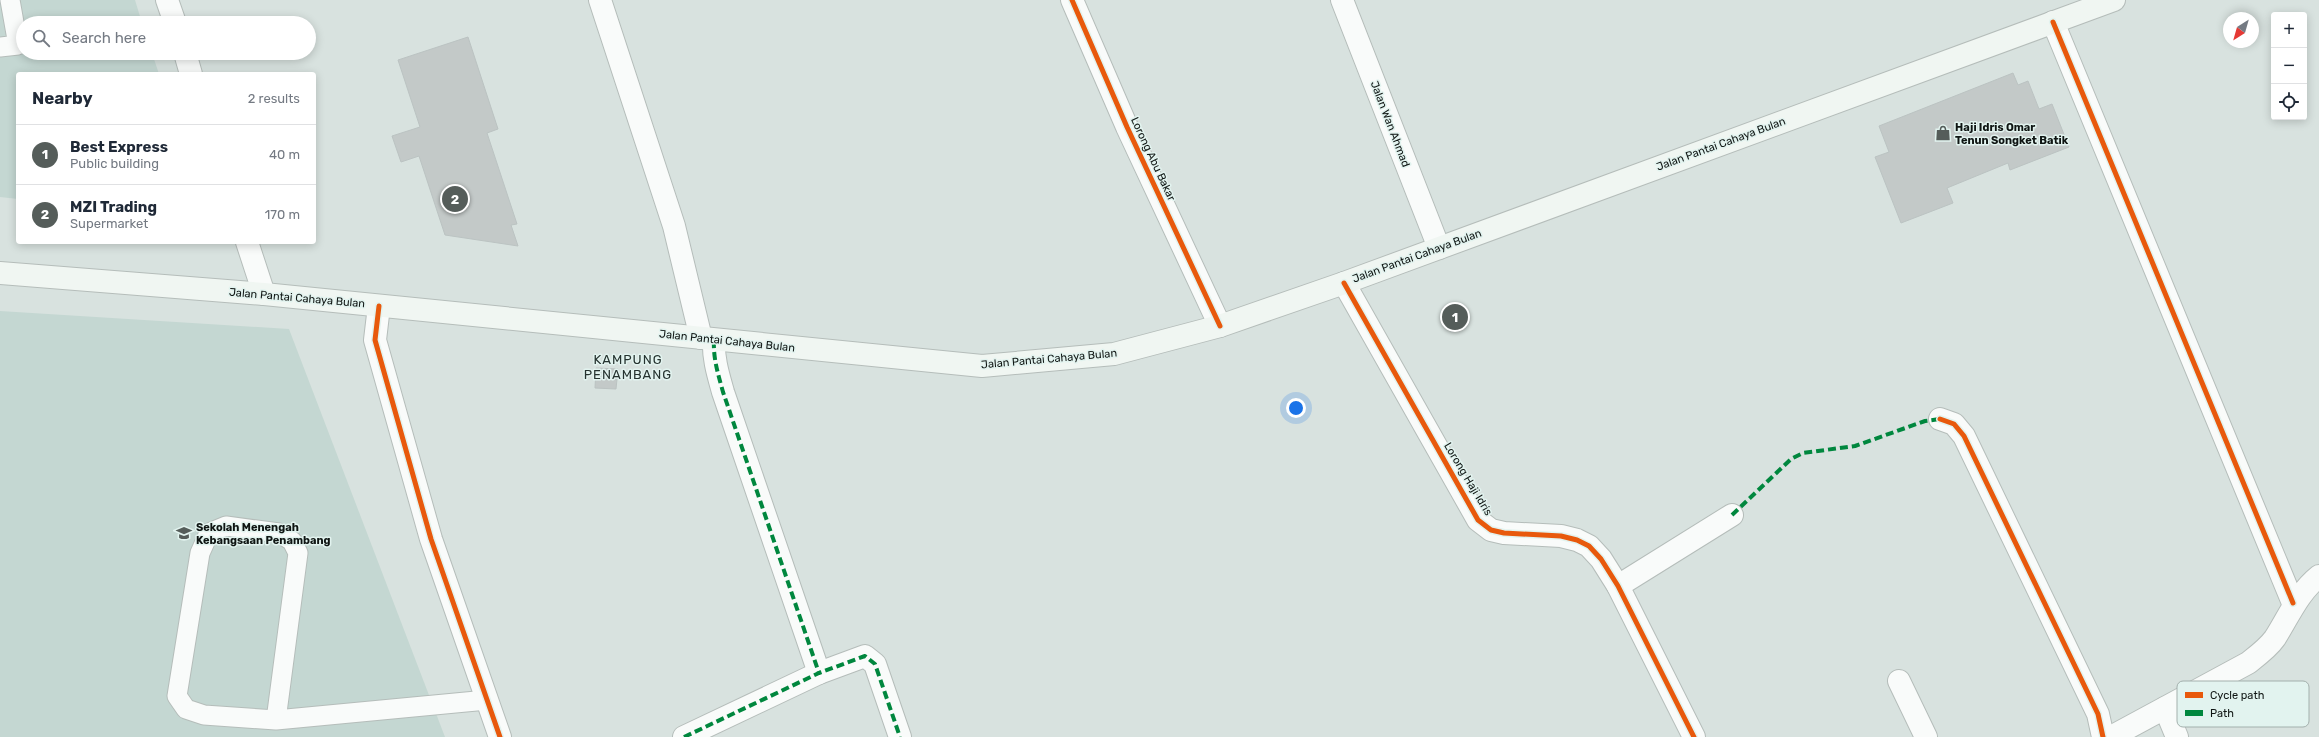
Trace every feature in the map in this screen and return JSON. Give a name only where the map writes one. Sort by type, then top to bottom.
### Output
[{"type":"main road","name":"Jalan Pantai Cahaya Bulan","points":[[0,273],[264,294],[982,366],[1114,354],[1220,326],[1344,283],[2114,0]]},
{"type":"street","points":[[167,0],[173,16]]},
{"type":"street","points":[[600,0],[674,226],[708,339],[714,350],[717,370],[723,392],[819,673]]},
{"type":"street","name":"Lorong Abu Bakar","points":[[1072,0],[1127,127],[1220,326]]},
{"type":"street","name":"Jalan Wan Ahmad","points":[[1342,0],[1439,248]]},
{"type":"street","points":[[2053,22],[2293,603]]},
{"type":"street","points":[[187,60],[191,72]]},
{"type":"street","points":[[248,244],[264,294]]},
{"type":"street","name":"Lorong Haji Idris","points":[[1344,283],[1478,520],[1491,530],[1504,533],[1578,540],[1589,546],[1601,559],[1618,586],[1694,737]]},
{"type":"street","points":[[378,306],[375,340],[431,539],[500,737]]},
{"type":"street","points":[[1940,419],[1954,424],[1964,436],[2098,714],[2103,737]]},
{"type":"street","points":[[1618,586],[1732,515]]},
{"type":"street","points":[[2215,681],[2248,663],[2274,639],[2293,603],[2319,576]]},
{"type":"street","points":[[684,737],[819,673],[865,656],[875,664],[900,737]]},
{"type":"street","points":[[1899,681],[1926,737]]},
{"type":"street","points":[[2111,737],[2177,701]]},
{"type":"street","points":[[2165,708],[2177,737]]},
{"type":"lane","points":[[10,0],[16,34]]},
{"type":"lane","points":[[0,47],[16,45]]},
{"type":"lane","points":[[276,720],[298,553],[292,541],[279,533],[226,526],[209,533],[200,552],[177,696],[186,709],[204,715],[276,720],[488,700]]},
{"type":"shaded area","points":[[0,0],[135,0],[140,16],[16,16],[16,60],[154,60],[158,72],[16,72],[16,199],[0,197]]},
{"type":"shaded area","name":"Sekolah Menengah Kebangsaan Penambang","points":[[0,311],[289,329],[445,737],[0,737]]},
{"type":"building","points":[[468,37],[498,129],[487,133],[517,224],[511,225],[518,246],[445,235],[419,156],[401,162],[392,136],[420,127],[398,60]]},
{"type":"building","points":[[2013,73],[2018,85],[2028,81],[2039,109],[2052,104],[2069,147],[2010,170],[2008,163],[1947,188],[1953,203],[1901,223],[1875,157],[1889,152],[1879,126]]},
{"type":"building","points":[[596,368],[618,369],[616,389],[595,388]]},
{"type":"marked path","points":[[714,340],[715,360],[723,392],[819,673]]},
{"type":"marked path","points":[[1732,515],[1791,459],[1803,453],[1855,446],[1925,421],[1940,419]]},
{"type":"marked path","points":[[684,737],[819,673],[865,656],[875,664],[900,737]]},
{"type":"cycle path","points":[[1072,0],[1127,127],[1220,326]]},
{"type":"cycle path","points":[[2053,22],[2293,603]]},
{"type":"cycle path","points":[[1344,283],[1478,520],[1491,530],[1504,533],[1561,536],[1577,540],[1589,546],[1601,559],[1618,586],[1694,737]]},
{"type":"cycle path","points":[[379,306],[375,340],[431,539],[500,737]]},
{"type":"cycle path","points":[[1940,419],[1954,424],[1964,436],[2098,714],[2103,737]]},
{"type":"place","name":"Haji Idris Omar Tenun Songket Batik","points":[[1943,133]]},
{"type":"place","name":"MZI Trading","points":[[455,199]]},
{"type":"place","name":"Best Express","points":[[1455,317]]},
{"type":"place","name":"Sekolah Menengah Kebangsaan Penambang","points":[[184,533]]},
{"type":"district","name":"KAMPUNG PENAMBANG","points":[[628,366]]}]
